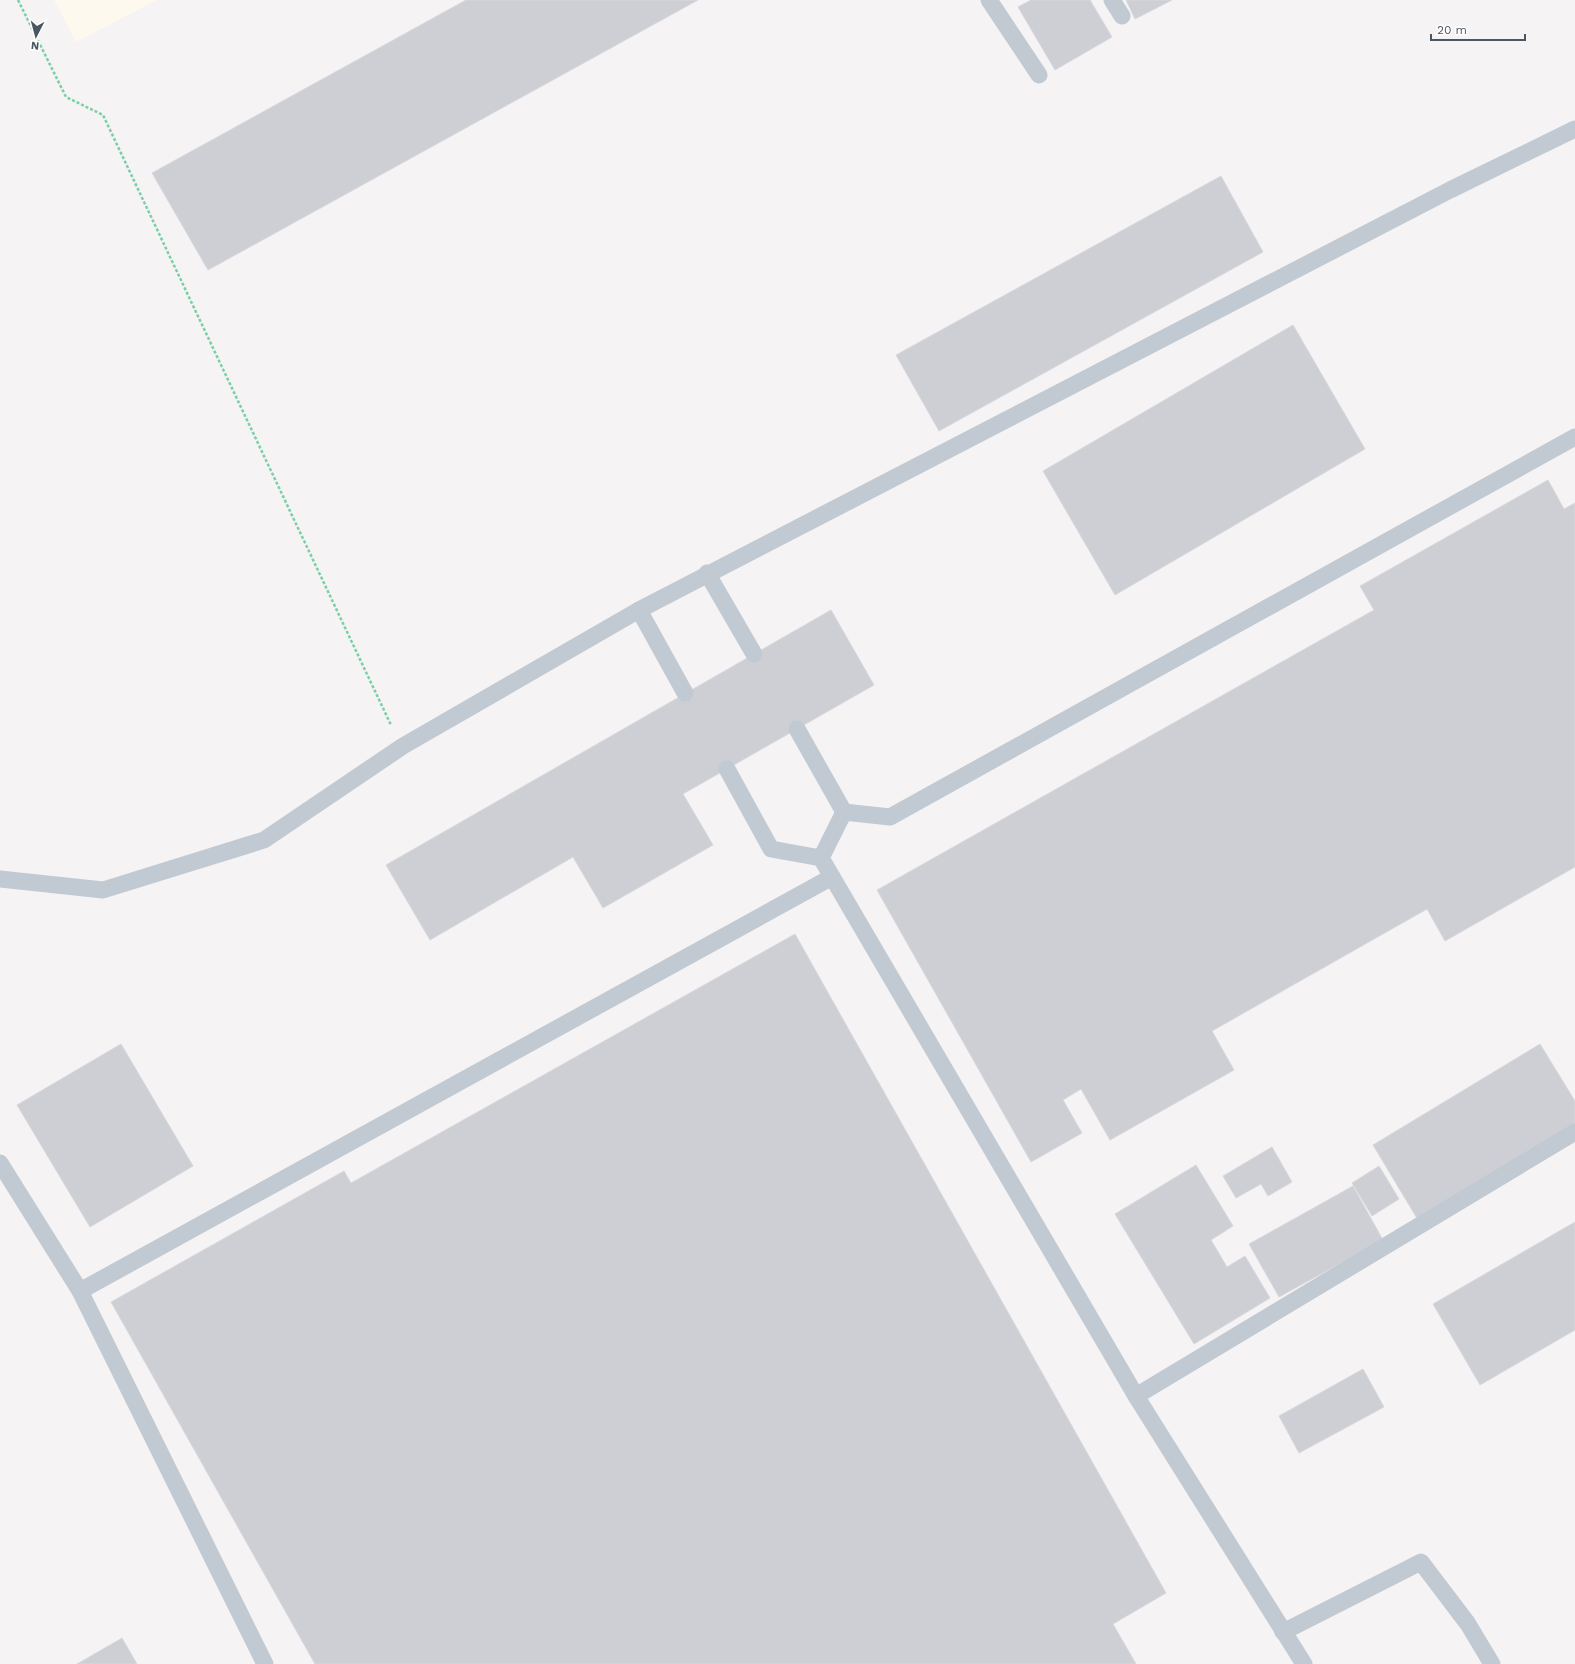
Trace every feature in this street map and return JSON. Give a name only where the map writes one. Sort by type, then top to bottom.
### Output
[{"type":"lane","points":[[989,0],[1039,75]]},
{"type":"lane","points":[[1112,0],[1122,16]]},
{"type":"lane","points":[[0,879],[103,890],[264,840],[404,746],[639,610],[707,573],[1450,190],[1575,129]]},
{"type":"lane","points":[[844,812],[890,817],[1575,437]]},
{"type":"lane","points":[[707,573],[754,654]]},
{"type":"lane","points":[[639,610],[685,693]]},
{"type":"lane","points":[[797,729],[844,812]]},
{"type":"lane","points":[[727,769],[771,849],[821,858],[1136,1396],[1304,1664]]},
{"type":"lane","points":[[821,858],[844,812]]},
{"type":"lane","points":[[80,1291],[832,877]]},
{"type":"lane","points":[[1136,1396],[1575,1132]]},
{"type":"lane","points":[[0,1163],[80,1291],[265,1664]]},
{"type":"lane","points":[[1283,1632],[1421,1562],[1468,1624],[1492,1664]]},
{"type":"path","points":[[18,0],[66,97],[103,115],[354,645],[388,720],[404,746]]},
{"type":"shaded area","points":[[54,0],[157,0],[76,42]]},
{"type":"building","points":[[466,0],[698,0],[208,270],[152,173]]},
{"type":"building","points":[[1031,0],[1090,0],[1112,37],[1055,70],[1018,7]]},
{"type":"building","points":[[1126,0],[1172,0],[1135,19]]},
{"type":"building","points":[[1221,176],[1263,252],[939,431],[896,355]]},
{"type":"building","points":[[1293,325],[1365,449],[1115,595],[1043,471]]},
{"type":"building","points":[[1548,480],[1564,509],[1575,503],[1575,867],[1445,941],[1427,909],[1212,1031],[1234,1070],[1110,1140],[1081,1089],[1063,1100],[1082,1133],[1031,1162],[877,890],[1374,610],[1360,586]]},
{"type":"building","points":[[831,610],[874,685],[683,794],[713,845],[603,908],[573,857],[430,940],[386,865]]},
{"type":"building","points":[[795,934],[1166,1593],[1113,1624],[1136,1664],[315,1664],[111,1302],[344,1171],[351,1183]]},
{"type":"building","points":[[121,1044],[193,1166],[90,1227],[17,1105]]},
{"type":"building","points":[[1540,1044],[1575,1101],[1575,1125],[1418,1220],[1373,1145]]},
{"type":"building","points":[[1272,1147],[1292,1182],[1268,1196],[1261,1184],[1236,1198],[1223,1176]]},
{"type":"building","points":[[1196,1165],[1233,1226],[1211,1240],[1227,1267],[1245,1256],[1270,1298],[1194,1344],[1115,1214]]},
{"type":"building","points":[[1379,1166],[1399,1199],[1372,1216],[1352,1183]]},
{"type":"building","points":[[1353,1186],[1383,1240],[1279,1297],[1249,1244]]},
{"type":"building","points":[[1575,1222],[1575,1330],[1480,1385],[1433,1304]]},
{"type":"building","points":[[1363,1369],[1384,1407],[1299,1453],[1279,1416]]},
{"type":"building","points":[[122,1638],[137,1664],[77,1664]]}]
